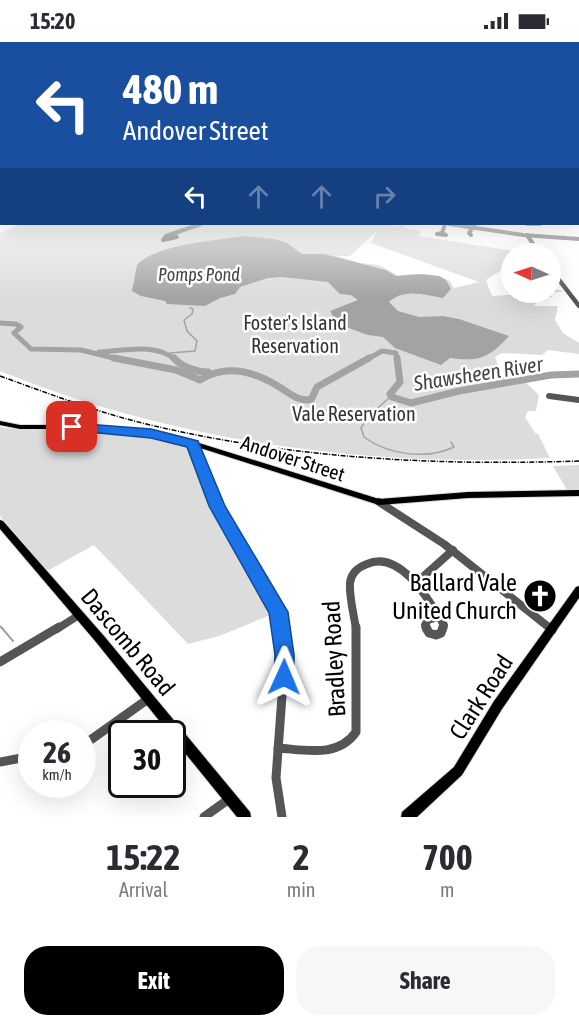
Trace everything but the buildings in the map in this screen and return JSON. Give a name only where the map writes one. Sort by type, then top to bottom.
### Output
[{"type":"main road","name":"Andover Street","points":[[0,423],[20,427],[79,427],[151,434],[193,444],[380,502],[468,495],[579,493]]},
{"type":"main road","name":"Dascomb Road","points":[[0,523],[245,817]]},
{"type":"main road","name":"Clark Road","points":[[407,817],[458,771],[498,705],[579,590]]},
{"type":"street","points":[[175,235],[198,225]]},
{"type":"street","points":[[442,233],[446,225]]},
{"type":"street","points":[[471,235],[469,233],[474,225]]},
{"type":"street","points":[[475,225],[527,235],[579,239]]},
{"type":"street","points":[[527,235],[532,243]]},
{"type":"street","points":[[561,282],[579,306]]},
{"type":"street","points":[[549,396],[579,400]]},
{"type":"street","points":[[193,444],[217,506],[274,602],[282,624],[285,655],[276,778],[282,817]]},
{"type":"street","points":[[380,502],[453,550],[552,630]]},
{"type":"street","points":[[415,584],[453,550]]},
{"type":"street","name":"Bradley Road","points":[[278,748],[331,751],[345,746],[354,736],[357,723],[357,637],[350,582],[355,570],[367,562],[387,562],[402,569],[438,617]]},
{"type":"street","points":[[0,662],[79,615]]},
{"type":"street","points":[[96,736],[148,699]]},
{"type":"street","points":[[0,762],[18,759]]},
{"type":"street","points":[[204,817],[229,798]]},
{"type":"green space","points":[[18,225],[399,227],[405,225],[404,228],[421,231],[418,236],[501,249],[501,270],[486,280],[491,294],[501,295],[501,303],[536,303],[534,306],[558,306],[555,320],[563,333],[579,343],[579,354],[548,350],[542,355],[502,353],[495,357],[501,373],[510,383],[524,381],[539,395],[536,411],[528,411],[525,417],[538,434],[550,458],[481,460],[412,458],[342,453],[272,444],[202,432],[133,416],[0,371],[0,233]],"holes":[[[377,231],[371,243],[479,282],[454,288],[450,281],[439,276],[411,274],[399,276],[379,265],[360,263],[337,256],[350,256]],[[287,243],[301,254],[133,283],[140,262],[157,253],[192,244]]]},
{"type":"green space","points":[[0,427],[111,431],[159,437],[187,445],[207,490],[211,507],[252,573],[273,614],[219,636],[188,644],[94,545],[47,571],[0,516]]},
{"type":"green space","points":[[579,465],[579,490],[567,490],[553,466]]},
{"type":"water","name":"Pomps Pond","points":[[243,236],[274,239],[287,243],[302,254],[324,254],[386,270],[396,276],[422,274],[439,276],[446,280],[451,289],[443,298],[408,294],[389,302],[398,311],[419,317],[443,316],[459,319],[509,336],[483,357],[450,358],[441,365],[395,348],[383,337],[368,335],[343,326],[330,311],[358,300],[351,295],[340,294],[328,282],[282,277],[268,278],[240,287],[235,294],[220,298],[205,306],[167,304],[165,301],[141,296],[132,291],[137,265],[158,252],[187,244]]},
{"type":"waterway","points":[[170,353],[195,351],[197,341],[187,331],[184,320],[192,314],[193,309],[190,308]]},
{"type":"waterway","name":"Shawsheen River","points":[[0,323],[16,324],[21,327],[14,333],[31,349],[81,350],[122,360]]},
{"type":"waterway","name":"Shawsheen River","points":[[99,352],[149,349],[168,354],[175,360]]},
{"type":"waterway","name":"Shawsheen River","points":[[366,360],[382,351],[396,353],[397,360]]},
{"type":"waterway","name":"Shawsheen River","points":[[114,358],[176,370],[200,380],[221,372],[252,374],[302,400],[311,400],[317,387],[369,358]]},
{"type":"waterway","name":"Shawsheen River","points":[[174,358],[190,368],[208,372]]},
{"type":"waterway","name":"Shawsheen River","points":[[397,358],[400,382],[390,394],[392,397],[411,403],[459,391],[551,375],[579,374]]},
{"type":"waterway","points":[[391,396],[368,417],[361,428],[364,437],[384,448],[408,454],[443,451],[454,447],[451,442]]},
{"type":"waterway","points":[[1,627],[13,641]]},
{"type":"railway","points":[[0,376],[142,423],[250,444],[305,452],[414,460],[579,461]]},
{"type":"place","name":"Ballard Vale United Church","points":[[540,596]]},
{"type":"route","points":[[72,427],[170,436],[193,444],[217,506],[279,612],[285,655],[284,677]]},
{"type":"park label","name":"Foster's Island Reservation","points":[[295,334]]},
{"type":"park label","name":"Vale Reservation","points":[[354,413]]}]
